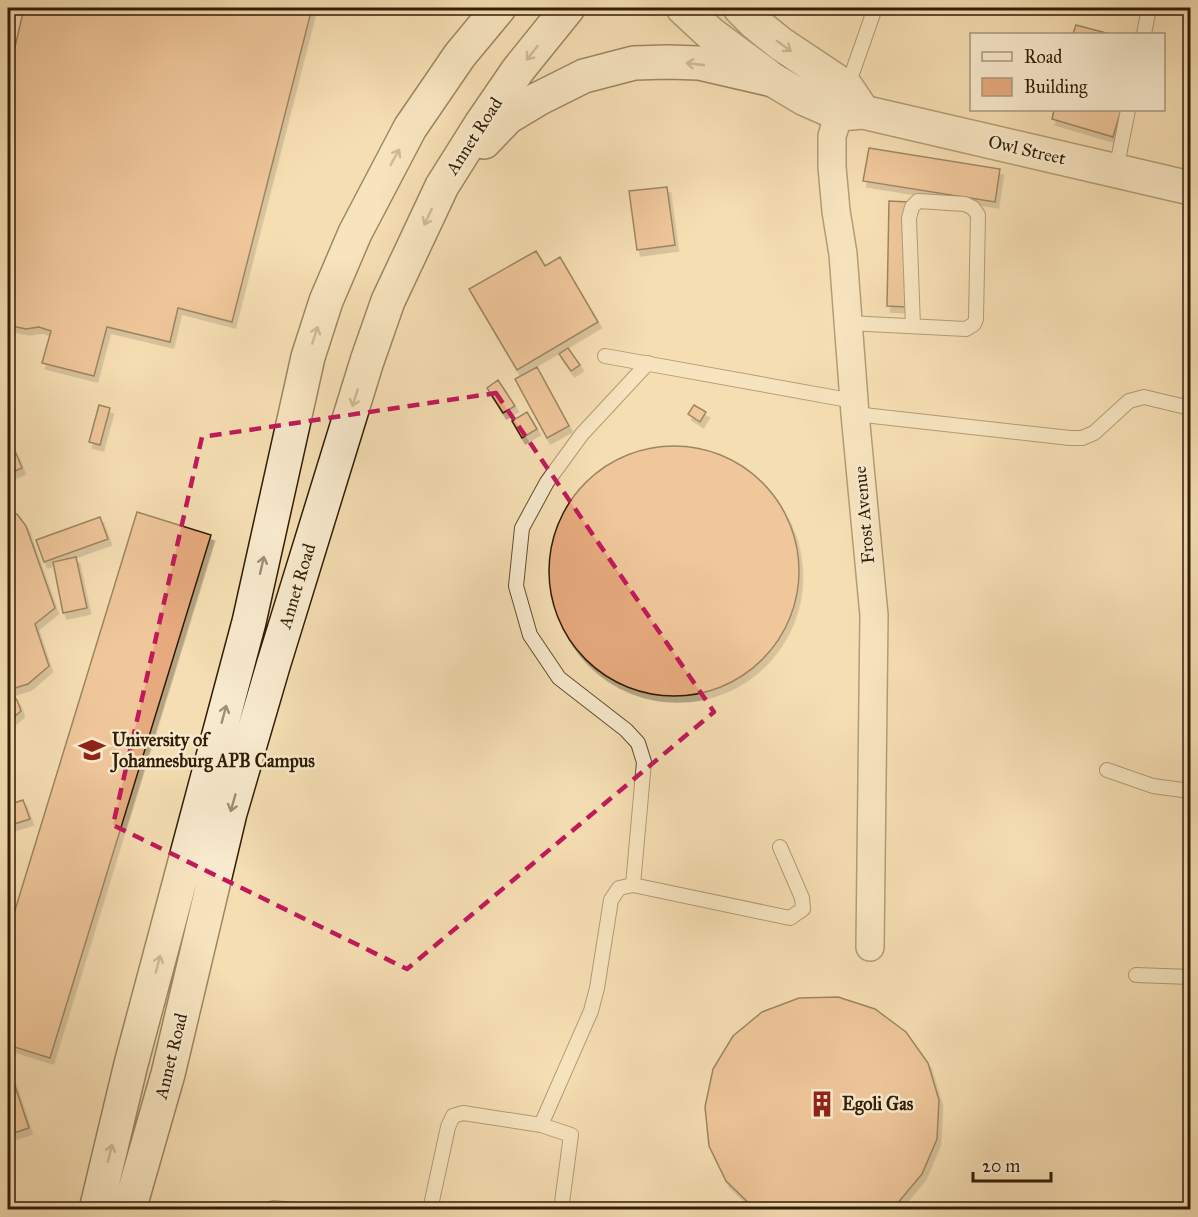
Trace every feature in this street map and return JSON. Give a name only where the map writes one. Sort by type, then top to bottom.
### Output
[{"type":"main road","points":[[460,55],[484,8]]},
{"type":"main road","name":"Annet Road","points":[[96,1209],[131,1064],[249,622],[308,357],[326,301],[355,232],[410,128],[460,55],[499,8]]},
{"type":"main road","name":"Annet Road","points":[[129,1209],[168,1074],[230,813],[356,395],[388,301],[442,186],[480,124],[518,70],[568,8]]},
{"type":"main road","name":"Owl Street","points":[[684,8],[711,34],[773,80],[805,99],[850,104],[1191,188]]},
{"type":"main road","name":"Owl Street","points":[[740,8],[850,104]]},
{"type":"main road","points":[[442,186],[508,117],[584,76],[634,63],[668,62],[699,63],[773,80]]},
{"type":"main road","points":[[131,1064],[168,1074]]},
{"type":"street","name":"Frost Avenue","points":[[850,104],[832,136],[832,167],[843,254],[854,408],[874,615],[870,946]]},
{"type":"lane","points":[[850,104],[875,8]]},
{"type":"lane","points":[[1144,33],[1149,8]]},
{"type":"lane","points":[[1116,170],[1128,111]]},
{"type":"lane","points":[[848,323],[966,329],[974,324],[976,319],[978,215],[973,208],[965,204],[918,201],[912,207],[909,218],[913,326]]},
{"type":"lane","points":[[605,356],[648,363],[854,408],[1070,438],[1082,438],[1094,433],[1129,402],[1144,397],[1191,408]]},
{"type":"lane","points":[[633,885],[644,762],[638,743],[626,729],[559,678],[530,635],[516,586],[522,528],[546,482],[582,434],[648,363]]},
{"type":"lane","points":[[1107,770],[1153,786],[1191,791]]},
{"type":"lane","points":[[541,1125],[591,1011],[597,988],[611,900],[619,888],[633,885],[790,918],[803,909],[802,898],[780,847]]},
{"type":"lane","points":[[1136,975],[1191,977]]},
{"type":"lane","points":[[430,1209],[448,1127],[453,1116],[463,1113],[541,1125],[571,1134],[561,1209]]},
{"type":"lane","points":[[266,1209],[294,1209]]},
{"type":"highlighted area","points":[[496,393],[714,712],[407,969],[113,825],[202,437]]},
{"type":"building","points":[[24,8],[312,8],[232,322],[178,308],[170,342],[107,327],[94,376],[42,363],[51,331],[39,327],[26,329],[8,324],[8,77]]},
{"type":"building","points":[[1076,25],[1106,33],[1073,33]]},
{"type":"building","points":[[1054,111],[1121,111],[1113,137],[1052,119]]},
{"type":"building","points":[[869,148],[1000,169],[995,202],[863,181]]},
{"type":"building","points":[[667,187],[675,245],[637,250],[629,191]]},
{"type":"building","points":[[889,201],[909,202],[907,307],[887,306]]},
{"type":"building","points":[[536,251],[545,266],[560,257],[598,322],[517,370],[469,289]]},
{"type":"building","points":[[568,348],[580,365],[571,371],[559,354]]},
{"type":"building","points":[[537,367],[569,426],[547,438],[515,379]]},
{"type":"building","points":[[498,380],[515,406],[503,413],[487,388]]},
{"type":"building","points":[[99,405],[110,408],[100,445],[89,442]]},
{"type":"building","points":[[694,405],[706,412],[700,422],[688,414]]},
{"type":"building","points":[[527,412],[537,429],[522,438],[512,421]]},
{"type":"building","points":[[674,446],[710,451],[733,461],[753,474],[771,492],[784,512],[794,535],[799,571],[794,607],[784,630],[771,650],[753,668],[733,681],[710,691],[674,696],[638,691],[615,681],[595,668],[577,650],[564,630],[554,607],[549,571],[554,535],[564,512],[577,492],[595,474],[615,461],[638,451]]},
{"type":"building","points":[[16,453],[22,468],[8,474],[8,456]]},
{"type":"building","points":[[137,512],[211,535],[50,1058],[8,1045],[8,1026],[12,1010],[8,1009],[8,933]]},
{"type":"building","points":[[17,514],[26,526],[55,608],[35,624],[49,666],[28,684],[10,691],[21,711],[8,722],[8,518]]},
{"type":"building","points":[[100,517],[108,539],[44,562],[36,540]]},
{"type":"building","points":[[76,557],[87,608],[63,613],[53,562]]},
{"type":"building","points":[[8,794],[11,804],[23,800],[30,819],[8,826]]},
{"type":"building","name":"Egoli Gas","points":[[838,997],[875,1009],[906,1032],[928,1063],[939,1100],[937,1139],[922,1174],[897,1204],[887,1210],[756,1210],[726,1181],[709,1146],[705,1107],[713,1069],[733,1036],[762,1012],[799,998]]},
{"type":"building","points":[[8,1065],[29,1128],[8,1135]]},
{"type":"place","name":"University of Johannesburg APB Campus","points":[[92,750]]},
{"type":"place","name":"Egoli Gas","points":[[822,1104]]}]
